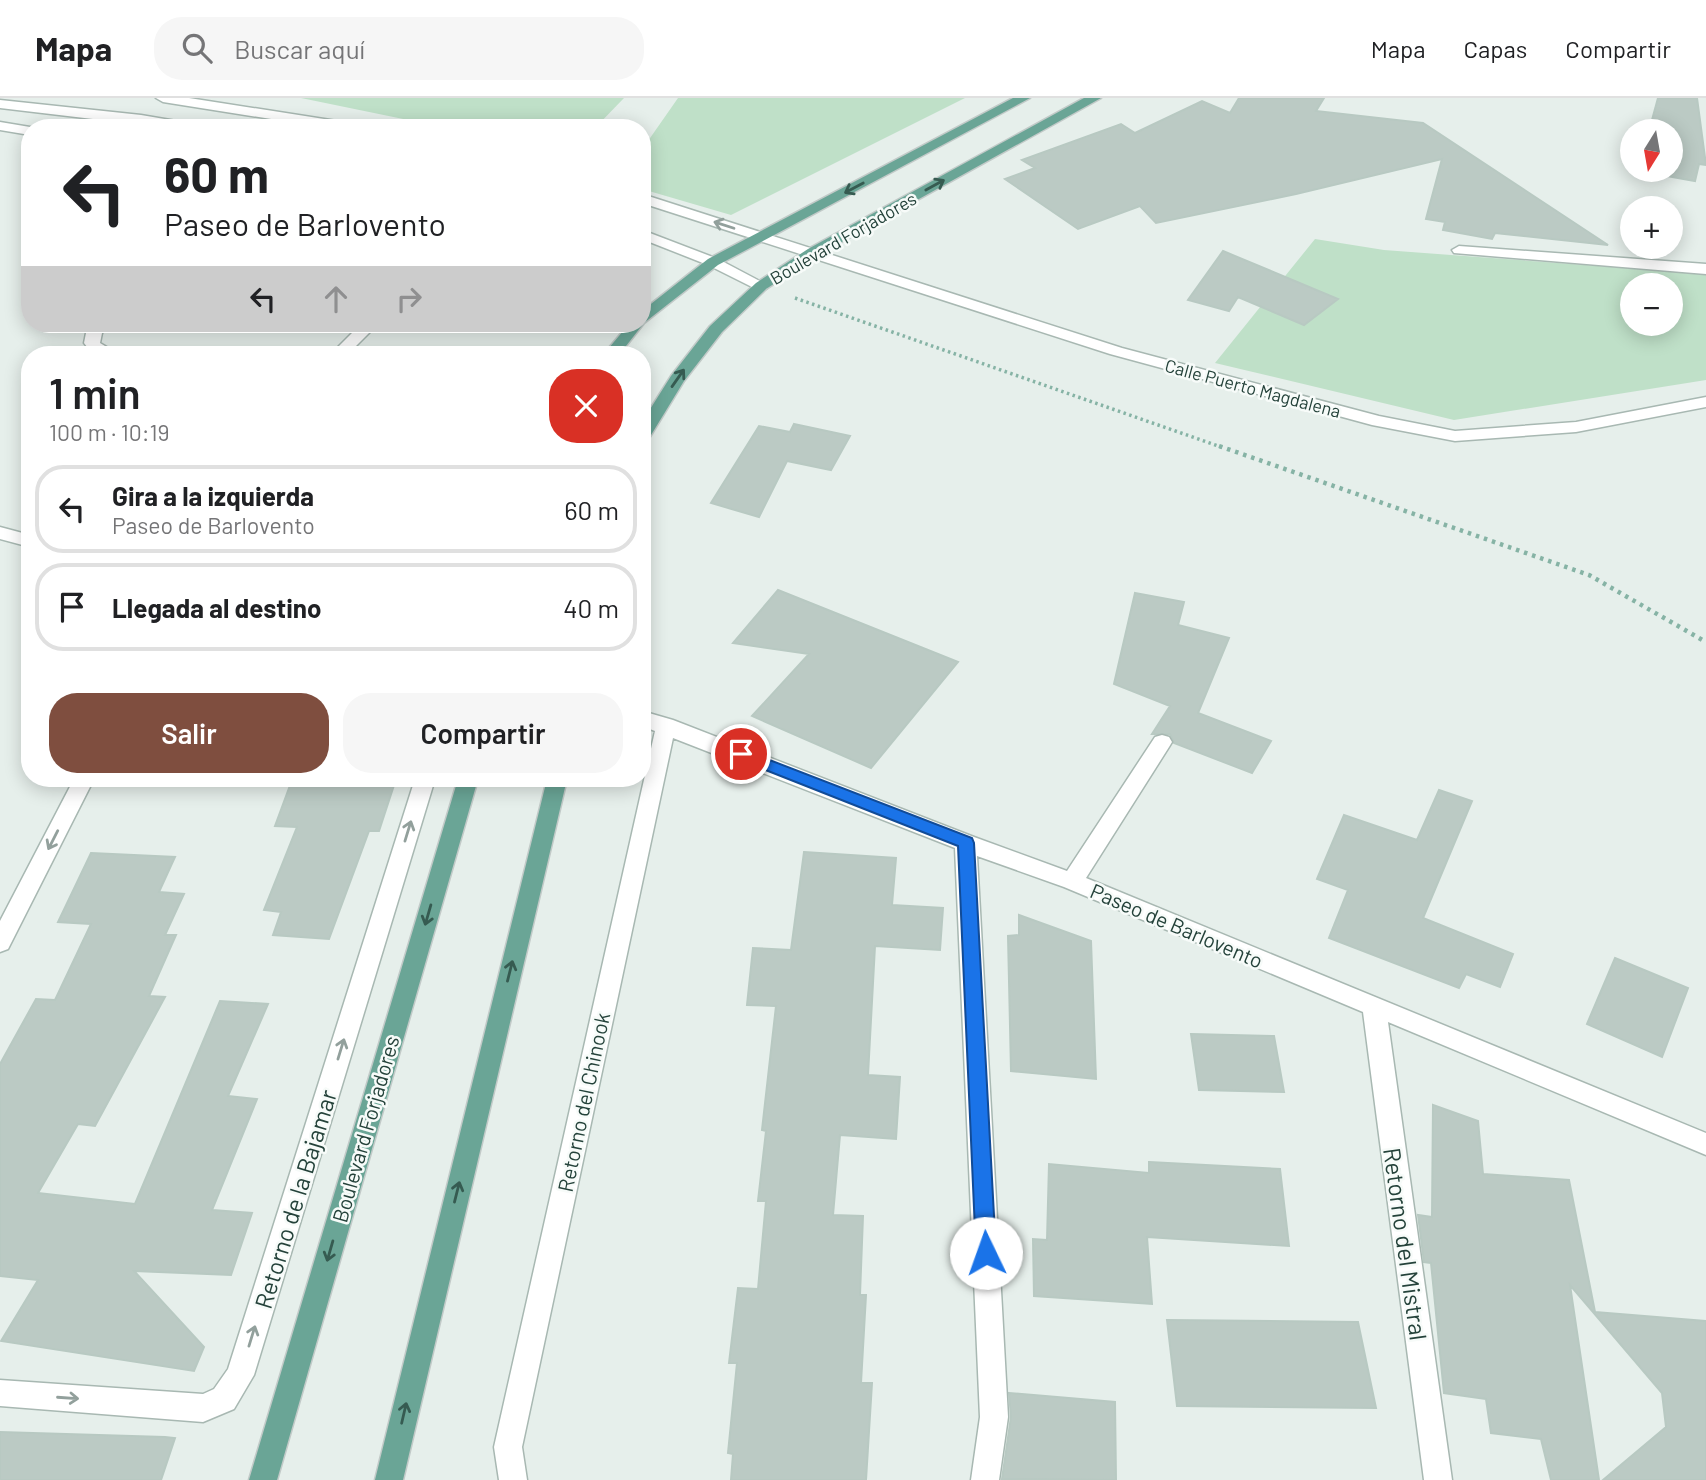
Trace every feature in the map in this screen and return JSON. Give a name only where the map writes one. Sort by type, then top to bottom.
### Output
[{"type":"main road","name":"Boulevard Forjadores","points":[[651,312],[713,262],[1023,98]]},
{"type":"main road","name":"Boulevard Forjadores","points":[[651,421],[677,379],[716,329],[761,286],[813,252],[1094,98]]},
{"type":"main road","name":"Boulevard Forjadores","points":[[263,1480],[466,787]]},
{"type":"main road","points":[[389,1480],[555,787]]},
{"type":"street","points":[[163,98],[298,119]]},
{"type":"street","points":[[0,104],[141,119]]},
{"type":"street","points":[[0,126],[21,130]]},
{"type":"street","name":"Calle Puerto Magdalena","points":[[651,201],[1116,351],[1378,421],[1455,436],[1576,427],[1706,402]]},
{"type":"street","points":[[651,238],[713,262],[761,286]]},
{"type":"street","points":[[1459,250],[1706,269]]},
{"type":"street","points":[[347,346],[361,333]]},
{"type":"street","points":[[0,533],[21,539]]},
{"type":"street","name":"Paseo de Barlovento","points":[[654,721],[966,843],[1072,881],[1706,1144]]},
{"type":"street","points":[[1072,881],[1162,743]]},
{"type":"street","points":[[0,943],[80,787]]},
{"type":"street","name":"Retorno de la Bajamar","points":[[0,1393],[203,1408],[224,1399],[240,1375],[423,787]]},
{"type":"street","name":"Retorno del Chinook","points":[[513,1480],[508,1447],[641,787]]},
{"type":"street","points":[[966,843],[994,1417],[985,1480]]},
{"type":"street","name":"Retorno del Mistral","points":[[1374,1008],[1438,1480]]},
{"type":"path","points":[[761,286],[1589,575],[1706,642]]},
{"type":"green space","points":[[301,98],[624,98],[604,119],[403,119]]},
{"type":"green space","points":[[678,98],[965,98],[731,215],[651,192],[651,137]]},
{"type":"green space","points":[[1315,239],[1384,250],[1706,274],[1706,380],[1454,420],[1215,363]]},
{"type":"building","points":[[1239,98],[1324,98],[1316,111],[1423,123],[1608,245],[1495,233],[1492,239],[1443,230],[1445,222],[1426,219],[1442,159],[1296,194],[1156,223],[1140,206],[1078,229],[1005,179],[1035,168],[1022,160],[1121,124],[1135,133],[1202,101],[1230,113]]},
{"type":"building","points":[[1658,98],[1697,98],[1706,165],[1699,164],[1695,181],[1684,179],[1684,119],[1652,119]]},
{"type":"building","points":[[1223,251],[1338,299],[1304,325],[1238,297],[1229,311],[1188,300]]},
{"type":"building","points":[[794,424],[850,436],[831,470],[787,461],[759,517],[711,503],[759,426],[790,432]]},
{"type":"building","points":[[778,590],[958,662],[871,768],[752,716],[809,654],[733,643]]},
{"type":"building","points":[[1135,593],[1184,602],[1178,625],[1229,638],[1198,713],[1271,741],[1252,773],[1174,743],[1170,734],[1152,734],[1170,706],[1114,684]]},
{"type":"building","points":[[289,787],[393,787],[379,831],[369,831],[329,939],[273,935],[281,912],[264,910],[297,827],[275,826]]},
{"type":"building","points":[[1439,790],[1472,801],[1423,918],[1513,954],[1500,987],[1466,974],[1459,988],[1329,938],[1348,890],[1317,879],[1344,815],[1417,840]]},
{"type":"building","points":[[804,852],[896,858],[892,905],[943,908],[940,950],[875,946],[868,1075],[900,1077],[896,1139],[840,1135],[833,1215],[863,1216],[860,1295],[866,1295],[861,1383],[872,1383],[866,1480],[731,1480],[733,1454],[728,1453],[737,1363],[729,1363],[738,1288],[758,1289],[766,1201],[758,1201],[766,1131],[762,1130],[776,1006],[747,1005],[753,948],[791,950]]},
{"type":"building","points":[[91,853],[175,857],[159,892],[184,894],[165,935],[176,935],[149,996],[165,997],[95,1126],[78,1124],[38,1193],[135,1204],[220,1001],[268,1004],[228,1096],[257,1099],[212,1210],[252,1213],[231,1275],[134,1271],[204,1347],[194,1371],[1,1341],[38,1280],[0,1276],[0,1064],[36,999],[55,1000],[91,924],[58,922]]},
{"type":"building","points":[[1019,915],[1091,941],[1096,1079],[1011,1071],[1008,936],[1019,935]]},
{"type":"building","points":[[1615,958],[1688,988],[1662,1057],[1587,1024]]},
{"type":"building","points":[[1191,1034],[1274,1036],[1284,1092],[1199,1090]]},
{"type":"building","points":[[1433,1105],[1478,1121],[1483,1174],[1569,1180],[1595,1312],[1706,1321],[1706,1480],[1603,1480],[1666,1427],[1662,1393],[1570,1285],[1599,1480],[1551,1480],[1541,1439],[1491,1433],[1486,1399],[1444,1393],[1431,1263],[1424,1262],[1418,1215],[1432,1217]]},
{"type":"building","points":[[1149,1162],[1280,1169],[1289,1246],[1147,1237],[1152,1304],[1034,1296],[1033,1239],[1047,1240],[1049,1164],[1149,1173]]},
{"type":"building","points":[[1167,1320],[1358,1322],[1376,1408],[1177,1406]]},
{"type":"building","points":[[1009,1393],[1115,1402],[1116,1480],[1002,1479],[1011,1417]]},
{"type":"building","points":[[0,1432],[175,1438],[161,1480],[0,1480]]},
{"type":"route","points":[[741,754],[966,843],[986,1253]]}]
